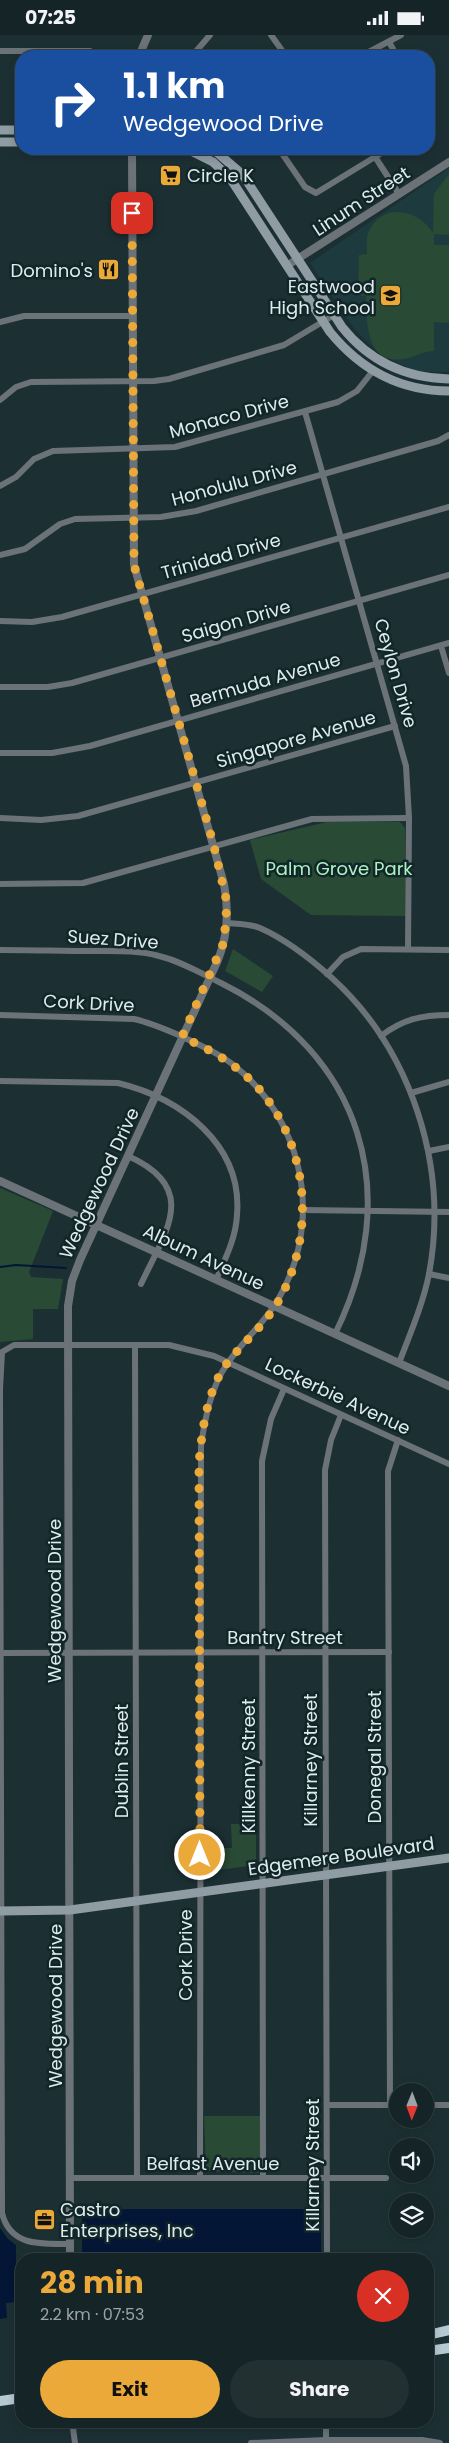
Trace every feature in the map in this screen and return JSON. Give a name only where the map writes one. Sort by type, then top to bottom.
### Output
[{"type":"highway","points":[[434,2334],[449,2330]]},
{"type":"highway","points":[[434,2350],[449,2348]]},
{"type":"highway","points":[[0,2401],[15,2399]]},
{"type":"main road","points":[[0,130],[15,130]]},
{"type":"main road","points":[[0,142],[15,142]]},
{"type":"main road","points":[[199,155],[213,162],[230,178],[340,344],[372,372],[409,386],[449,391]]},
{"type":"main road","points":[[220,155],[243,175],[334,315],[356,344],[382,363],[399,371],[422,378],[449,379]]},
{"type":"main road","name":"Edgemere Boulevard","points":[[1,1911],[70,1910],[449,1858]]},
{"type":"street","points":[[142,50],[148,35]]},
{"type":"street","points":[[197,50],[210,35]]},
{"type":"street","points":[[271,35],[282,50]]},
{"type":"street","points":[[373,50],[401,35]]},
{"type":"street","points":[[389,42],[394,50]]},
{"type":"street","points":[[0,51],[15,51]]},
{"type":"street","name":"Wedgewood Drive","points":[[70,2253],[68,1306],[72,1281],[210,977],[224,942],[227,923],[226,894],[214,846],[134,565],[132,518],[132,155]]},
{"type":"street","points":[[284,155],[305,187],[316,193],[378,155]]},
{"type":"street","points":[[375,157],[399,194]]},
{"type":"street","name":"Linum Street","points":[[288,265],[449,162]]},
{"type":"street","points":[[0,400],[16,387],[31,382],[169,379],[275,348],[298,339],[334,315]]},
{"type":"street","points":[[1,319],[24,316],[132,316]]},
{"type":"street","name":"Monaco Drive","points":[[0,486],[16,477],[34,459],[53,451],[162,449],[191,444],[305,412],[345,399],[364,384],[372,372]]},
{"type":"street","name":"Ceylon Drive","points":[[305,412],[378,663],[408,777],[408,949]]},
{"type":"street","name":"Honolulu Drive","points":[[0,555],[25,549],[60,524],[75,519],[171,516],[196,511],[438,441],[449,435]]},
{"type":"street","name":"Trinidad Drive","points":[[0,621],[32,621],[62,617],[449,507]]},
{"type":"street","name":"Saigon Drive","points":[[0,687],[48,687],[72,683],[449,575]]},
{"type":"street","name":"Bermuda Avenue","points":[[0,753],[35,753],[75,749],[449,643]]},
{"type":"street","points":[[441,646],[449,673]]},
{"type":"street","name":"Singapore Avenue","points":[[0,818],[41,820],[72,817],[395,726]]},
{"type":"street","points":[[0,884],[62,885],[83,883],[312,819],[338,817],[409,818]]},
{"type":"street","points":[[227,923],[261,929],[327,974],[354,999],[382,1036],[412,1093],[420,1116],[428,1151],[433,1179],[435,1212],[429,1274],[414,1323],[398,1363]]},
{"type":"street","name":"Suez Drive","points":[[0,950],[143,953],[166,958],[210,977],[253,999],[283,1021],[306,1044],[328,1072],[348,1110],[363,1155],[368,1187],[366,1243],[357,1279],[335,1334]]},
{"type":"street","points":[[327,974],[343,957],[356,951],[449,950]]},
{"type":"street","name":"Cork Drive","points":[[0,1015],[134,1019],[153,1024],[213,1052],[236,1067],[268,1101],[285,1129],[295,1156],[303,1196],[297,1253],[288,1281],[275,1307],[228,1362],[214,1392],[201,1446],[199,1652],[200,2178]]},
{"type":"street","points":[[382,1036],[401,1022],[412,1018],[449,1015]]},
{"type":"street","points":[[0,1081],[118,1083],[155,1096],[189,1115],[204,1127],[220,1148],[232,1173],[237,1205],[233,1238],[216,1280]]},
{"type":"street","points":[[412,1093],[449,1082]]},
{"type":"street","points":[[428,1151],[449,1147]]},
{"type":"street","points":[[128,1156],[157,1172],[170,1196],[170,1217],[141,1284]]},
{"type":"street","name":"Album Avenue","points":[[0,1181],[449,1386]]},
{"type":"street","points":[[303,1210],[449,1213]]},
{"type":"street","points":[[429,1274],[449,1278]]},
{"type":"street","name":"Lockerbie Avenue","points":[[0,1464],[1,1358],[6,1348],[14,1345],[135,1345],[181,1347],[202,1352],[228,1362],[449,1464]]},
{"type":"street","name":"Dublin Street","points":[[135,1345],[137,2178]]},
{"type":"street","name":"Killkenny Street","points":[[263,2178],[262,1461],[271,1419],[284,1389]]},
{"type":"street","name":"Killarney Street","points":[[326,2253],[326,1461],[330,1440],[341,1415]]},
{"type":"street","name":"Donegal Street","points":[[390,2083],[388,1471],[398,1440]]},
{"type":"street","points":[[0,1464],[2,2213],[10,2231],[21,2240],[34,2244],[70,2244]]},
{"type":"street","name":"Bantry Street","points":[[1,1653],[389,1652]]},
{"type":"street","points":[[327,2105],[389,2105]]},
{"type":"street","points":[[434,2105],[449,2105]]},
{"type":"street","name":"Belfast Avenue","points":[[70,2178],[386,2177]]},
{"type":"street","points":[[73,2428],[75,2443]]},
{"type":"street","points":[[326,2428],[326,2440]]},
{"type":"street","points":[[251,2443],[326,2440],[422,2441],[440,2443]]},
{"type":"shaded area","name":"Eastwood High School","points":[[449,168],[449,372],[416,371],[381,355],[355,330],[310,263]]},
{"type":"green space","name":"Eastwood High School","points":[[449,174],[449,235],[434,234],[434,245],[449,245],[449,323],[434,322],[434,351],[404,359],[391,359],[382,355],[375,348],[371,339],[368,329],[366,296],[358,295],[359,255],[367,254],[368,233],[375,222],[383,215],[392,212],[411,214],[427,225],[433,233],[434,194]]},
{"type":"green space","name":"Palm Grove Park","points":[[327,822],[400,822],[405,828],[406,916],[311,915],[261,879],[250,840]]},
{"type":"green space","points":[[233,949],[273,976],[262,992],[225,971]]},
{"type":"green space","points":[[0,1188],[53,1211],[29,1272],[31,1277],[63,1279],[58,1309],[33,1309],[33,1339],[0,1342]]},
{"type":"green space","points":[[231,1824],[256,1824],[256,1865],[211,1871],[212,1848],[232,1848]]},
{"type":"green space","points":[[204,2116],[260,2116],[260,2170],[258,2173],[206,2171]]},
{"type":"water","points":[[82,2209],[321,2209],[321,2253],[82,2253]]},
{"type":"water","points":[[0,2228],[8,2239],[16,2245],[16,2253],[15,2302],[6,2303],[7,2318],[0,2319]]},
{"type":"waterway","points":[[0,1267],[16,1265],[66,1268]]},
{"type":"place","name":"Circle K","points":[[171,175]]},
{"type":"place","name":"Domino's","points":[[109,270]]},
{"type":"place","name":"Eastwood High School","points":[[391,296]]},
{"type":"place","name":"Castro Enterprises, Inc","points":[[44,2219]]},
{"type":"route","points":[[132,213],[132,552],[135,574],[214,846],[227,903],[226,936],[218,960],[182,1037],[199,1044],[225,1059],[260,1090],[277,1115],[291,1143],[299,1171],[303,1196],[300,1239],[288,1281],[275,1307],[228,1362],[220,1375],[203,1428],[199,1463],[200,1855]]}]
